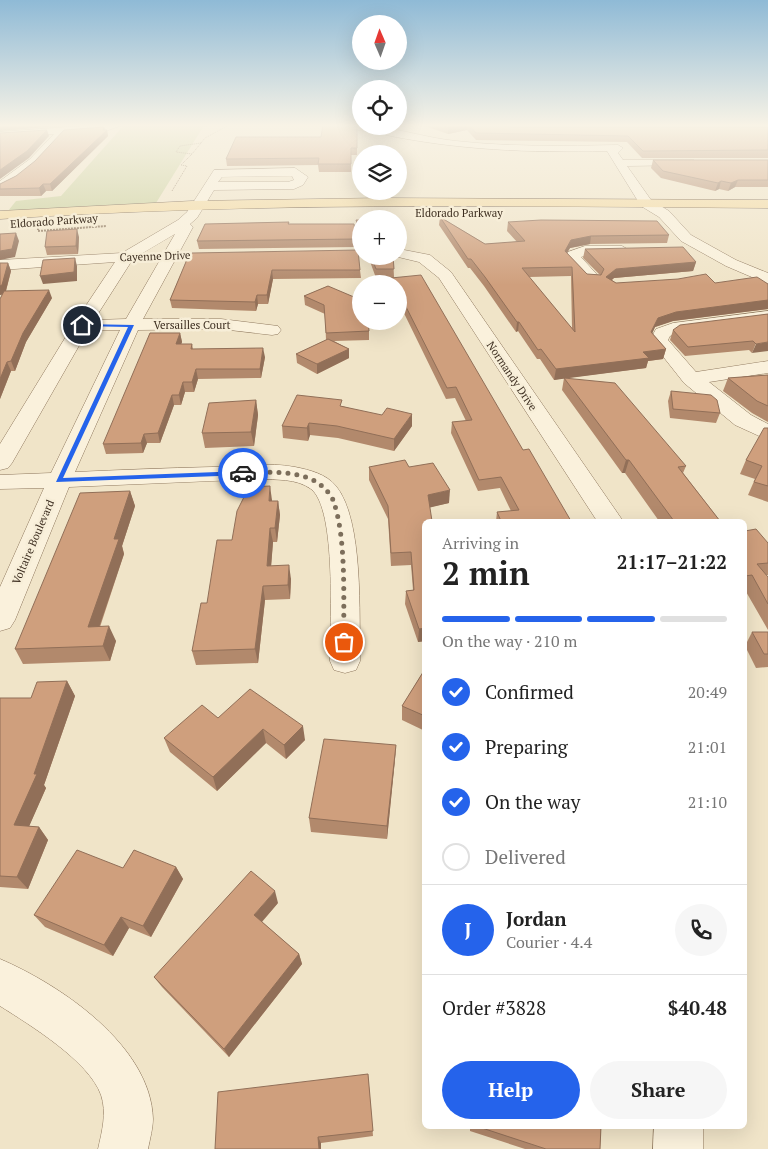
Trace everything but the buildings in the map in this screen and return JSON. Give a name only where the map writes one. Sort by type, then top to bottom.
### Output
[{"type":"main road","name":"Eldorado Parkway","points":[[0,225],[191,214],[646,203]]},
{"type":"main road","name":"Eldorado Parkway","points":[[0,215],[666,209],[768,204]]},
{"type":"main road","name":"Eldorado Parkway","points":[[666,209],[679,214],[768,214]]},
{"type":"street","points":[[0,186],[11,178]]},
{"type":"street","points":[[0,463],[82,325],[126,258],[191,214],[210,186],[213,178]]},
{"type":"street","points":[[210,186],[290,186],[299,182],[302,178]]},
{"type":"street","points":[[627,178],[646,203],[666,209]]},
{"type":"street","points":[[645,178],[686,238],[742,269],[768,279]]},
{"type":"street","points":[[630,182],[649,182]]},
{"type":"street","name":"Voltaire Boulevard","points":[[0,620],[59,481],[132,325],[179,256],[191,214]]},
{"type":"street","points":[[679,214],[701,240],[702,246]]},
{"type":"street","points":[[677,249],[702,246]]},
{"type":"street","points":[[601,284],[573,259],[575,253],[590,250],[640,249]]},
{"type":"street","name":"Normandy Drive","points":[[407,255],[428,259],[445,275],[609,519]]},
{"type":"street","name":"Cayenne Drive","points":[[0,265],[179,256]]},
{"type":"street","points":[[717,274],[742,269]]},
{"type":"street","points":[[768,316],[673,328],[662,333],[659,340],[691,379],[743,420],[768,433]]},
{"type":"street","name":"Versailles Court","points":[[82,325],[241,325],[272,330]]},
{"type":"street","points":[[691,379],[768,367]]},
{"type":"street","points":[[0,482],[259,472],[286,473],[303,476],[316,482],[326,490],[332,500],[336,515],[341,547],[345,661]]},
{"type":"street","points":[[0,981],[64,1022],[102,1054],[121,1080],[129,1111],[123,1149]]},
{"type":"street","points":[[678,1149],[679,1129]]},
{"type":"path","points":[[169,195],[179,178]]},
{"type":"path","points":[[38,228],[38,231],[109,225]]},
{"type":"green space","points":[[77,178],[172,178],[156,203],[8,211],[16,201],[61,196]]},
{"type":"way so far","points":[[243,473],[286,473],[303,476],[316,482],[326,490],[332,500],[341,547],[344,642]]},
{"type":"route","points":[[82,325],[132,325],[59,481],[243,473]]}]
